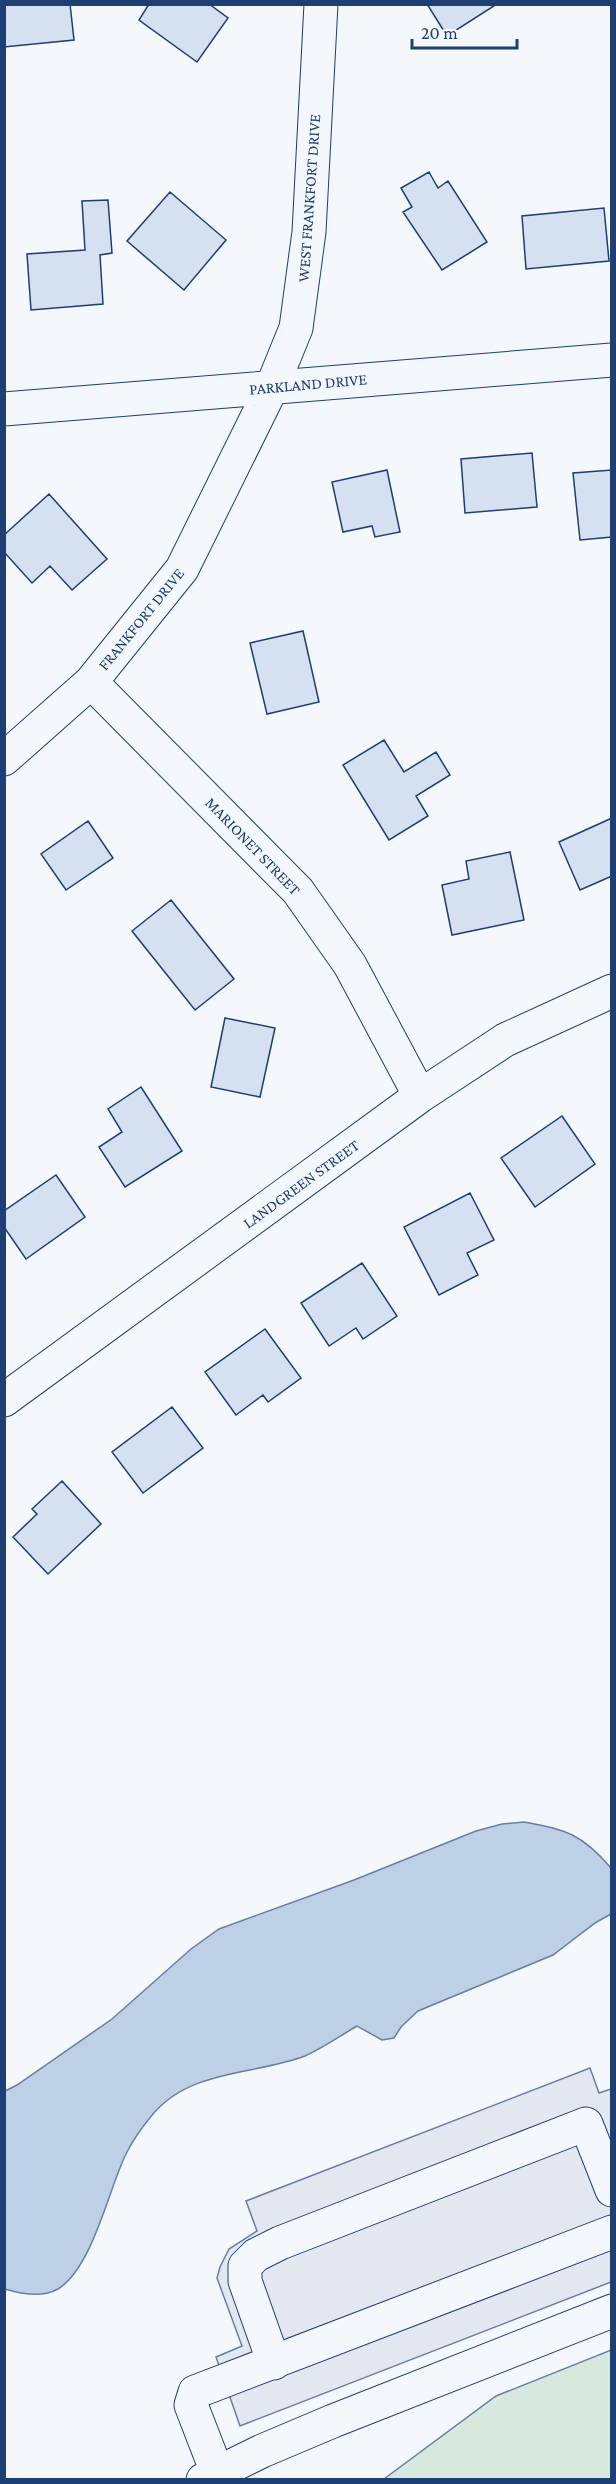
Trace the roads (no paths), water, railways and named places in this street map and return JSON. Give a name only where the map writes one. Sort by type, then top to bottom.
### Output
[{"type":"street","name":"WEST FRANKFORT DRIVE","points":[[272,387],[296,328],[308,242],[321,4]]},
{"type":"street","name":"PARKLAND DRIVE","points":[[4,409],[612,360]]},
{"type":"street","name":"FRANKFORT DRIVE","points":[[4,759],[91,682],[182,569],[272,387]]},
{"type":"street","name":"MARIONET STREET","points":[[91,682],[298,891],[350,965],[420,1096]]},
{"type":"street","name":"LANDGREEN STREET","points":[[4,1400],[420,1096],[505,1041],[612,991]]},
{"type":"street","points":[[274,2363],[245,2281],[246,2266],[256,2255],[280,2243],[586,2124],[612,2190]]},
{"type":"street","points":[[612,2232],[195,2392],[191,2404],[213,2478],[262,2451],[333,2421],[612,2311]]},
{"type":"water","points":[[524,1822],[573,1835],[601,1857],[611,1868],[611,1914],[595,1923],[553,1955],[418,2011],[401,2027],[394,2038],[382,2040],[357,2026],[305,2056],[205,2081],[168,2099],[153,2114],[125,2156],[90,2247],[70,2279],[58,2289],[45,2294],[25,2294],[5,2289],[5,2091],[112,2019],[191,1949],[219,1929],[354,1880],[476,1831],[502,1824]]}]
